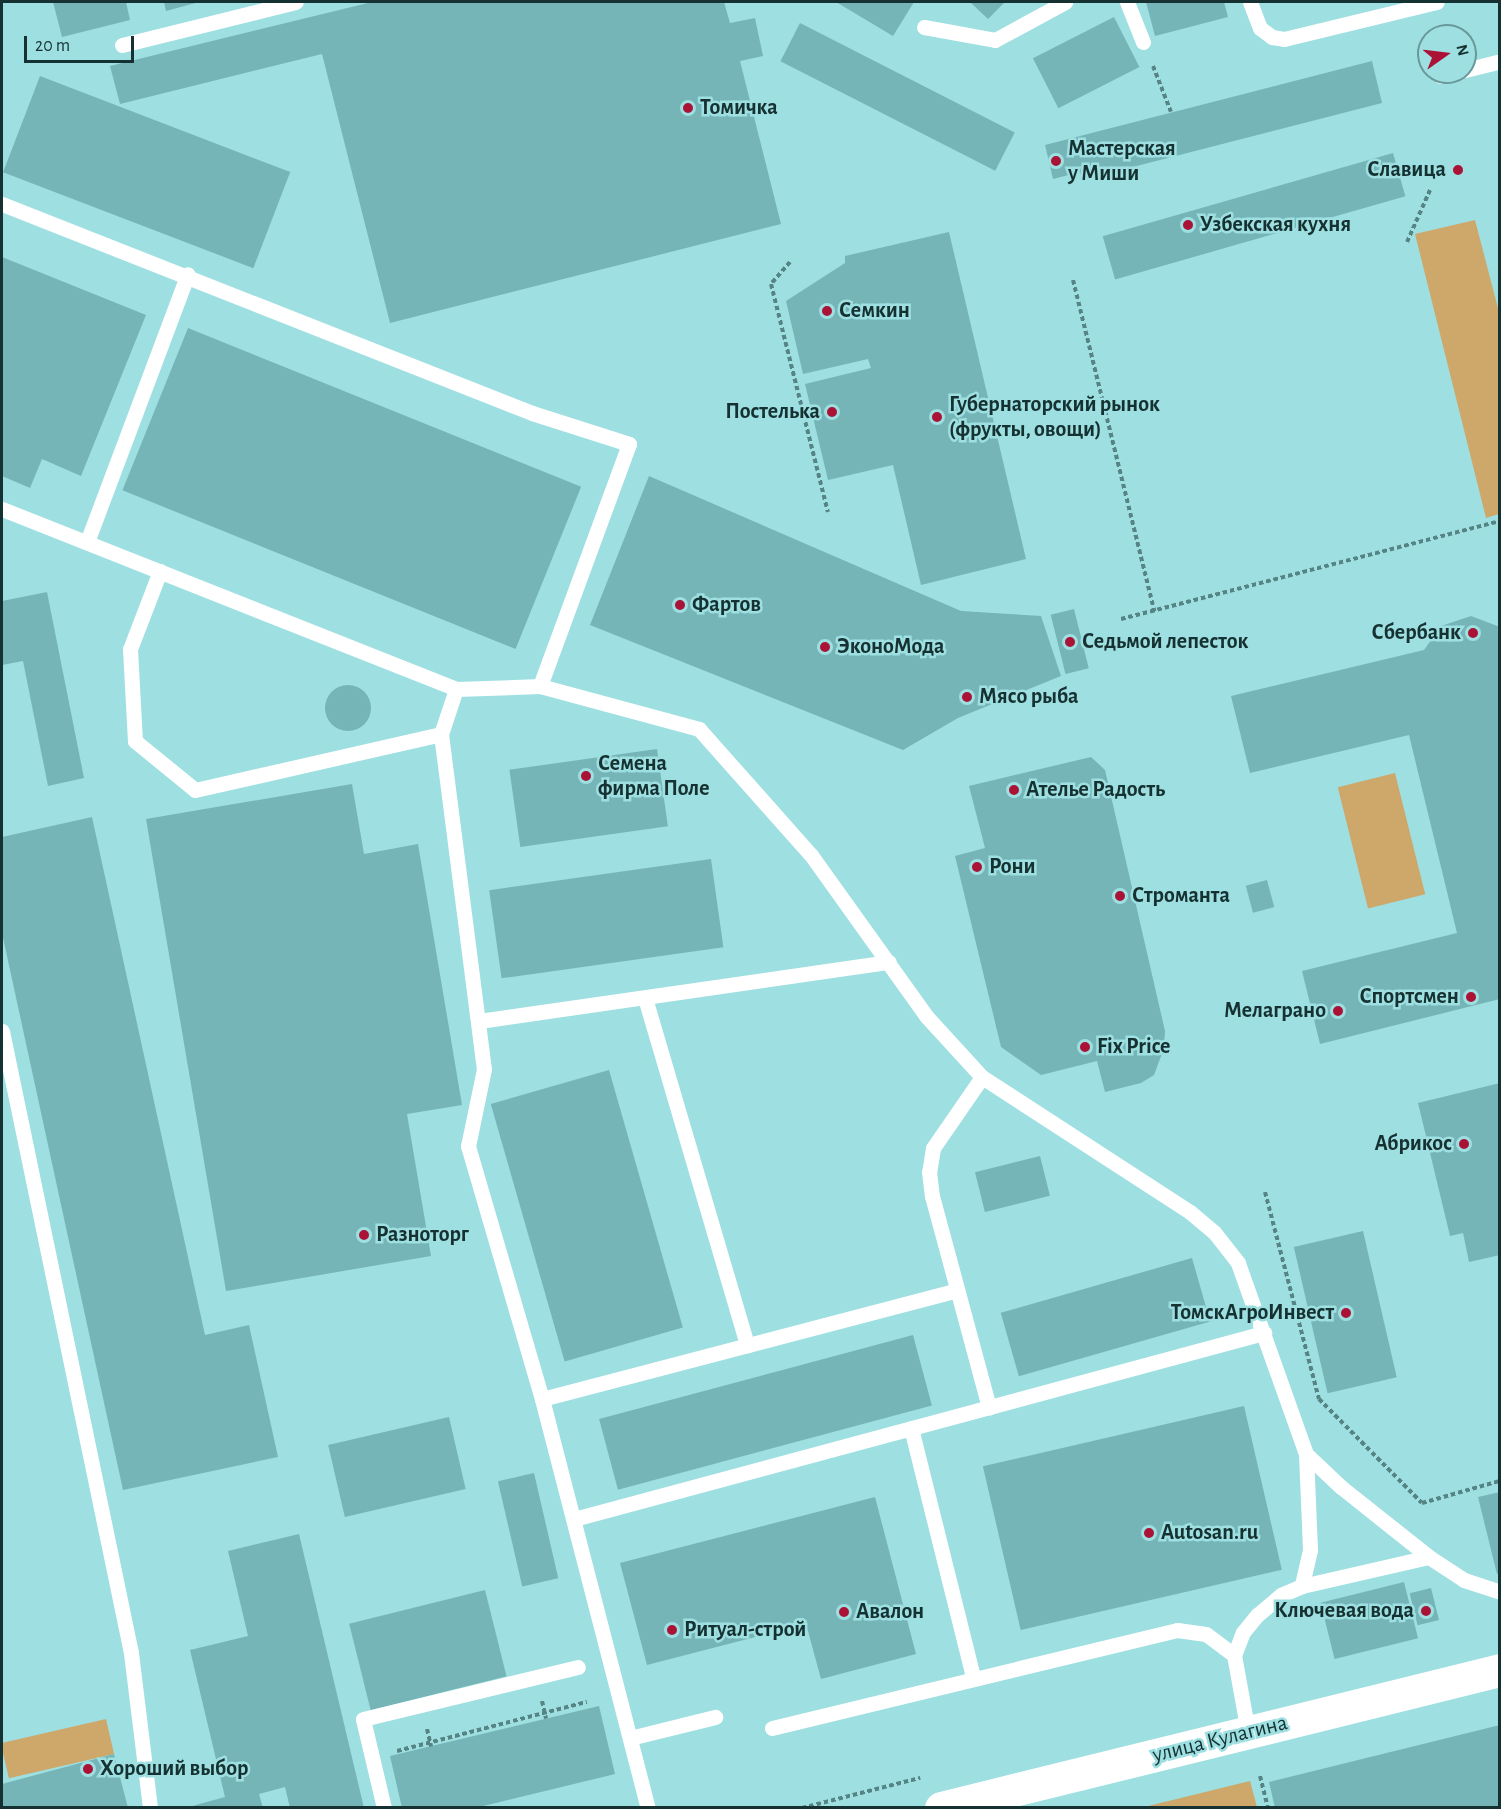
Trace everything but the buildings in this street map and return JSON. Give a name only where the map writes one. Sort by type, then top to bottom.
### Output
[{"type":"street","name":"улица Кулагина","points":[[941,1808],[1500,1670]]},
{"type":"lane","points":[[122,45],[296,2]]},
{"type":"lane","points":[[924,27],[995,40],[1065,2]]},
{"type":"lane","points":[[1127,2],[1143,42]]},
{"type":"lane","points":[[1250,2],[1260,28],[1272,37],[1284,39],[1437,2]]},
{"type":"lane","points":[[1477,67],[1500,61]]},
{"type":"lane","points":[[2,204],[188,274],[531,413],[629,444],[540,686]]},
{"type":"lane","points":[[87,542],[188,274]]},
{"type":"lane","points":[[2,509],[456,689],[540,686],[699,729],[812,855],[927,1017],[982,1077],[1190,1212],[1214,1232],[1238,1263],[1306,1454],[1310,1550],[1302,1586]]},
{"type":"lane","points":[[160,571],[130,649],[135,741],[195,790],[441,734]]},
{"type":"lane","points":[[456,689],[441,734],[480,1022],[484,1069],[468,1146],[542,1399],[648,1808]]},
{"type":"lane","points":[[480,1022],[889,962]]},
{"type":"lane","points":[[645,998],[747,1345]]},
{"type":"lane","points":[[2,1031],[129,1641],[150,1808]]},
{"type":"lane","points":[[982,1077],[933,1148],[929,1172],[957,1290],[989,1407]]},
{"type":"lane","points":[[542,1399],[957,1290]]},
{"type":"lane","points":[[574,1519],[1264,1333]]},
{"type":"lane","points":[[912,1428],[974,1677]]},
{"type":"lane","points":[[1306,1454],[1341,1487],[1430,1557],[1464,1580],[1500,1592]]},
{"type":"lane","points":[[1248,1732],[1234,1655],[1242,1632],[1257,1615],[1281,1595],[1302,1586],[1430,1557]]},
{"type":"lane","points":[[772,1728],[974,1677],[1177,1630],[1206,1634],[1234,1655]]},
{"type":"lane","points":[[384,1808],[363,1719],[578,1667]]},
{"type":"lane","points":[[630,1738],[715,1717]]},
{"type":"path","points":[[1143,42],[1172,112]]},
{"type":"path","points":[[1407,242],[1430,190]]},
{"type":"path","points":[[790,262],[771,284],[828,512]]},
{"type":"path","points":[[1073,280],[1154,611]]},
{"type":"path","points":[[1120,619],[1500,521]]},
{"type":"path","points":[[1265,1191],[1319,1399],[1422,1503],[1500,1481]]},
{"type":"path","points":[[391,1753],[587,1702]]},
{"type":"path","points":[[545,1713],[546,1719]]},
{"type":"path","points":[[1260,1776],[1268,1808]]},
{"type":"shaded area","points":[[1475,220],[1500,316],[1499,514],[1486,518],[1415,234]]},
{"type":"shaded area","points":[[1395,773],[1425,894],[1368,909],[1338,787]]},
{"type":"shaded area","points":[[106,1719],[114,1754],[9,1778],[2,1743]]},
{"type":"shaded area","points":[[1250,1781],[1257,1807],[1144,1807]]},
{"type":"place","name":"Томичка","points":[[688,108]]},
{"type":"place","name":"Мастерская у Миши","points":[[1056,161]]},
{"type":"place","name":"Славица","points":[[1458,170]]},
{"type":"place","name":"Узбекская кухня","points":[[1188,225]]},
{"type":"place","name":"Семкин","points":[[827,311]]},
{"type":"place","name":"Постелька","points":[[832,412]]},
{"type":"place","name":"Губернаторский рынок (фрукты, овощи)","points":[[937,417]]},
{"type":"place","name":"Фартов","points":[[680,605]]},
{"type":"place","name":"Сбербанк","points":[[1473,633]]},
{"type":"place","name":"Седьмой лепесток","points":[[1070,642]]},
{"type":"place","name":"ЭконоМода","points":[[825,647]]},
{"type":"place","name":"Мясо рыба","points":[[967,697]]},
{"type":"place","name":"Семена фирма Поле","points":[[586,776]]},
{"type":"place","name":"Ателье Радость","points":[[1014,790]]},
{"type":"place","name":"Рони","points":[[977,867]]},
{"type":"place","name":"Строманта","points":[[1120,896]]},
{"type":"place","name":"Спортсмен","points":[[1471,997]]},
{"type":"place","name":"Мелаграно","points":[[1338,1011]]},
{"type":"place","name":"Fix Price","points":[[1085,1047]]},
{"type":"place","name":"Абрикос","points":[[1464,1144]]},
{"type":"place","name":"Разноторг","points":[[364,1235]]},
{"type":"place","name":"ТомскАгроИнвест","points":[[1346,1313]]},
{"type":"place","name":"Autosan.ru","points":[[1149,1533]]},
{"type":"place","name":"Ключевая вода","points":[[1426,1611]]},
{"type":"place","name":"Авалон","points":[[844,1612]]},
{"type":"place","name":"Ритуал-строй","points":[[672,1630]]},
{"type":"place","name":"Хороший выбор","points":[[88,1769]]}]
